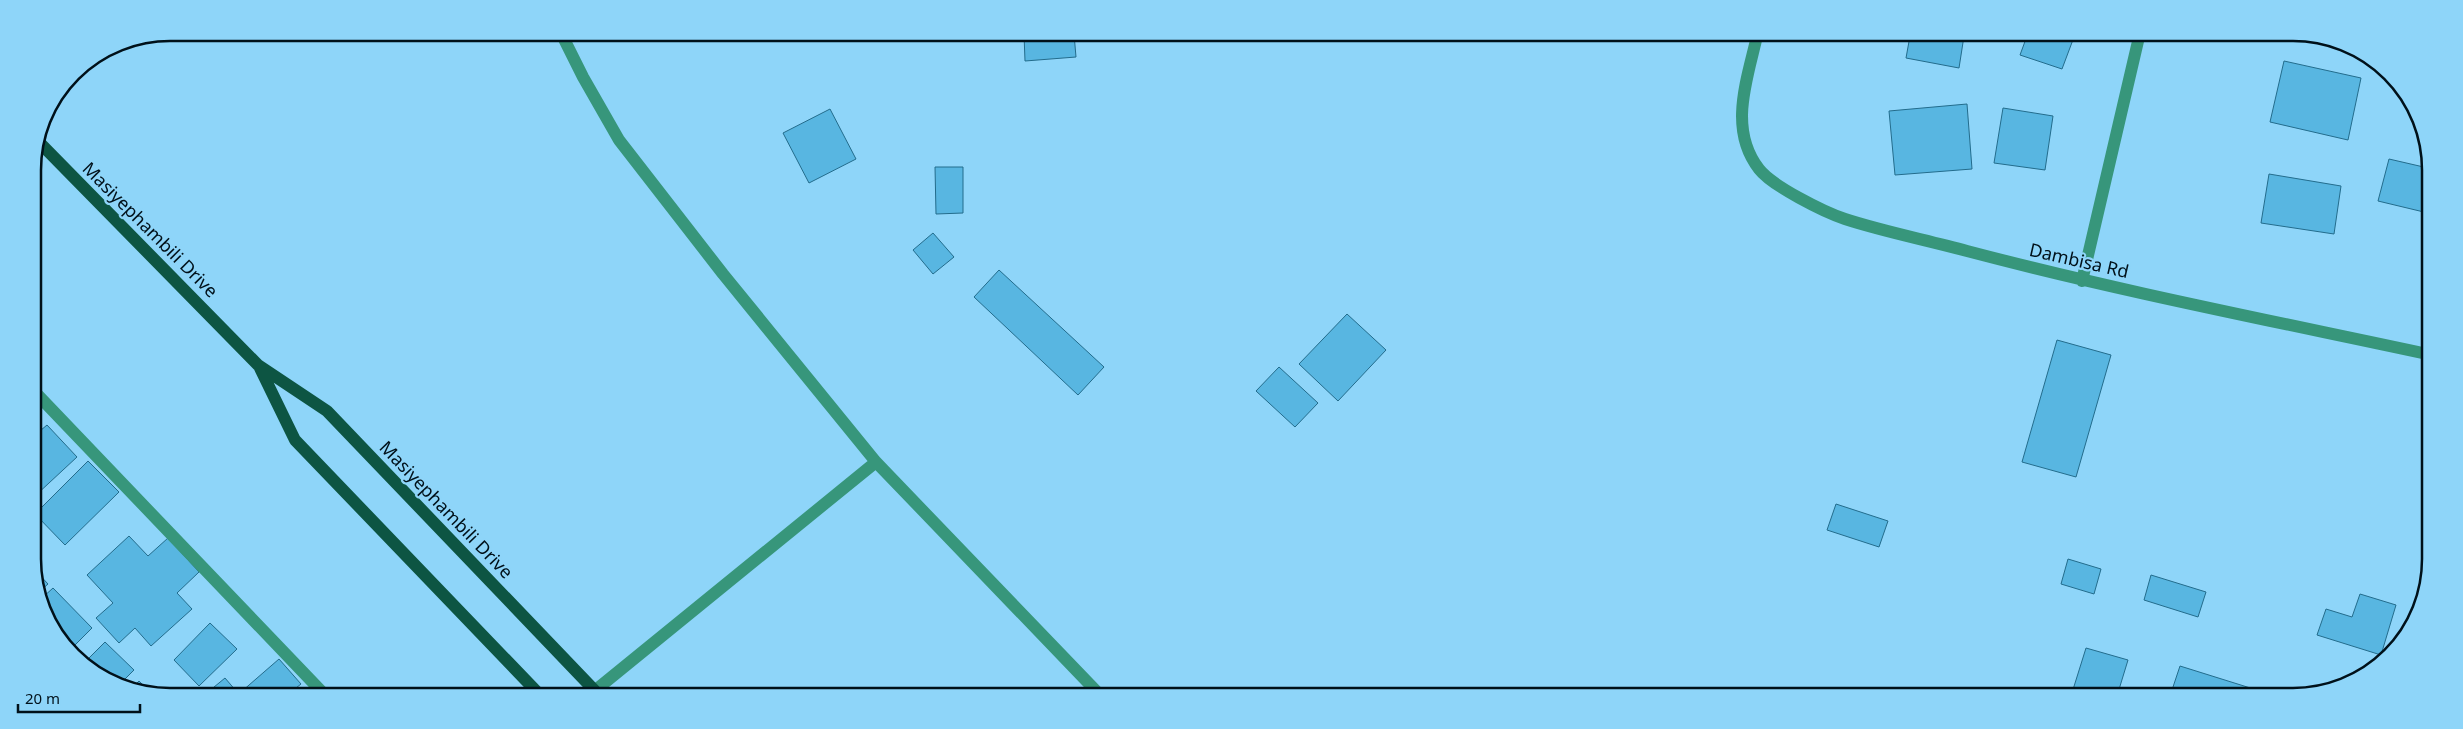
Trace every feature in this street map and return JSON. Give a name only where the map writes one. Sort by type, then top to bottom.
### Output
[{"type":"main road","name":"Masiyephambili Drive","points":[[44,146],[258,365],[328,411],[591,688]]},
{"type":"main road","name":"Masiyephambili Drive","points":[[258,365],[295,440],[533,688]]},
{"type":"street","points":[[565,41],[583,77],[620,140],[723,274],[876,462],[1093,688]]},
{"type":"street","name":"Dambisa Rd","points":[[1756,41],[1742,100],[1741,127],[1746,149],[1760,170],[1794,194],[1844,218],[2082,281],[2422,353]]},
{"type":"street","points":[[2082,281],[2138,41]]},
{"type":"street","points":[[41,399],[318,688]]},
{"type":"street","points":[[600,688],[876,462]]},
{"type":"building","points":[[1024,41],[1075,41],[1076,57],[1025,61]]},
{"type":"building","points":[[1909,41],[1963,41],[1959,68],[1906,58]]},
{"type":"building","points":[[2025,41],[2072,41],[2062,69],[2020,55]]},
{"type":"building","points":[[2284,61],[2361,78],[2348,140],[2270,122]]},
{"type":"building","points":[[1967,104],[1972,169],[1895,175],[1889,111]]},
{"type":"building","points":[[2003,108],[2053,116],[2045,170],[1994,163]]},
{"type":"building","points":[[830,109],[856,159],[809,183],[783,133]]},
{"type":"building","points":[[2389,159],[2422,167],[2422,212],[2378,201]]},
{"type":"building","points":[[935,167],[963,167],[963,213],[936,214]]},
{"type":"building","points":[[2269,174],[2341,186],[2334,234],[2261,223]]},
{"type":"building","points":[[933,233],[954,257],[933,274],[913,250]]},
{"type":"building","points":[[999,270],[1104,367],[1078,395],[974,297]]},
{"type":"building","points":[[1347,314],[1386,350],[1338,401],[1299,364]]},
{"type":"building","points":[[2057,340],[2111,355],[2076,477],[2022,462]]},
{"type":"building","points":[[1279,367],[1318,403],[1295,427],[1256,391]]},
{"type":"building","points":[[47,425],[77,457],[41,490],[41,430]]},
{"type":"building","points":[[88,461],[119,492],[65,545],[41,520],[41,508]]},
{"type":"building","points":[[1836,504],[1888,521],[1879,547],[1827,530]]},
{"type":"building","points":[[129,536],[148,556],[168,538],[199,572],[177,593],[192,609],[151,646],[135,628],[119,643],[96,618],[113,603],[87,575]]},
{"type":"building","points":[[2068,559],[2101,569],[2094,594],[2061,584]]},
{"type":"building","points":[[2151,575],[2206,592],[2198,617],[2144,600]]},
{"type":"building","points":[[43,579],[48,584],[45,587]]},
{"type":"building","points":[[53,588],[92,628],[74,646],[55,616],[46,594]]},
{"type":"building","points":[[2360,594],[2396,605],[2382,652],[2379,655],[2317,635],[2326,609],[2352,617]]},
{"type":"building","points":[[210,623],[237,649],[199,686],[174,660]]},
{"type":"building","points":[[105,642],[134,670],[125,679],[88,658]]},
{"type":"building","points":[[2086,648],[2128,660],[2120,687],[2074,687]]},
{"type":"building","points":[[279,659],[301,684],[296,688],[246,688]]},
{"type":"building","points":[[2180,666],[2247,687],[2173,687]]},
{"type":"building","points":[[225,678],[234,688],[213,688]]}]
